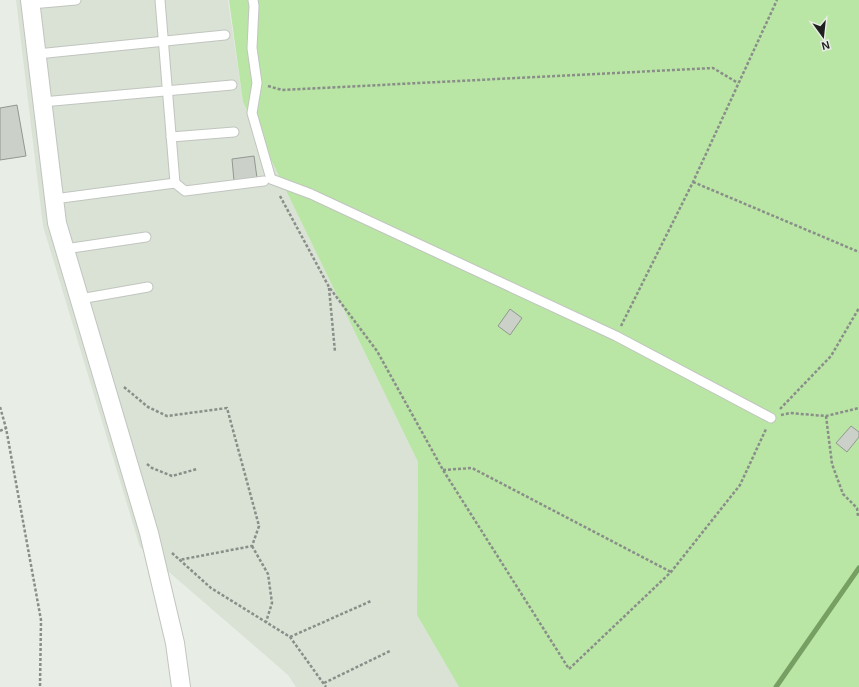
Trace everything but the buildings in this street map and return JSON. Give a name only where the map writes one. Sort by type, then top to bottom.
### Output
[{"type":"street","points":[[31,2],[57,222],[149,533],[174,643],[181,687]]},
{"type":"lane","points":[[31,2],[76,0]]},
{"type":"lane","points":[[160,0],[175,183]]},
{"type":"lane","points":[[253,0],[252,48],[257,83],[252,113],[267,180]]},
{"type":"lane","points":[[37,54],[225,35]]},
{"type":"lane","points":[[42,102],[232,85]]},
{"type":"lane","points":[[171,138],[234,132]]},
{"type":"lane","points":[[54,199],[175,183],[185,191],[267,180],[311,194],[616,336],[771,418]]},
{"type":"lane","points":[[65,249],[146,237]]},
{"type":"lane","points":[[80,299],[148,287]]},
{"type":"path","points":[[616,336],[693,182],[777,0]]},
{"type":"path","points":[[257,83],[282,90],[713,68],[738,84]]},
{"type":"path","points":[[267,180],[329,287],[377,352],[443,470],[569,669],[671,572],[740,485],[771,418],[831,356],[859,308]]},
{"type":"path","points":[[693,182],[859,252]]},
{"type":"path","points":[[329,287],[335,352]]},
{"type":"path","points":[[102,373],[123,387],[148,407],[167,416],[227,408],[259,526],[252,546],[268,574],[272,603],[266,622]]},
{"type":"path","points":[[0,407],[6,428],[40,620],[40,687]]},
{"type":"path","points":[[771,418],[790,413],[826,416],[859,408]]},
{"type":"path","points":[[826,416],[832,464],[843,494],[856,508],[858,516]]},
{"type":"path","points":[[0,431],[6,428]]},
{"type":"path","points":[[147,464],[152,468],[172,476],[197,469]]},
{"type":"path","points":[[443,470],[472,468],[671,572]]},
{"type":"path","points":[[179,560],[252,546]]},
{"type":"path","points":[[169,551],[211,588],[290,637],[326,687]]},
{"type":"path","points":[[290,637],[371,601]]},
{"type":"path","points":[[324,683],[390,651]]},
{"type":"shaded area","points":[[16,0],[228,0],[243,102],[418,462],[417,615],[459,687],[296,687],[288,675],[140,547],[43,226]]},
{"type":"green space","points":[[229,0],[859,0],[859,687],[459,687],[417,615],[418,462],[243,102]]},
{"type":"waterway","points":[[776,687],[859,568]]}]
